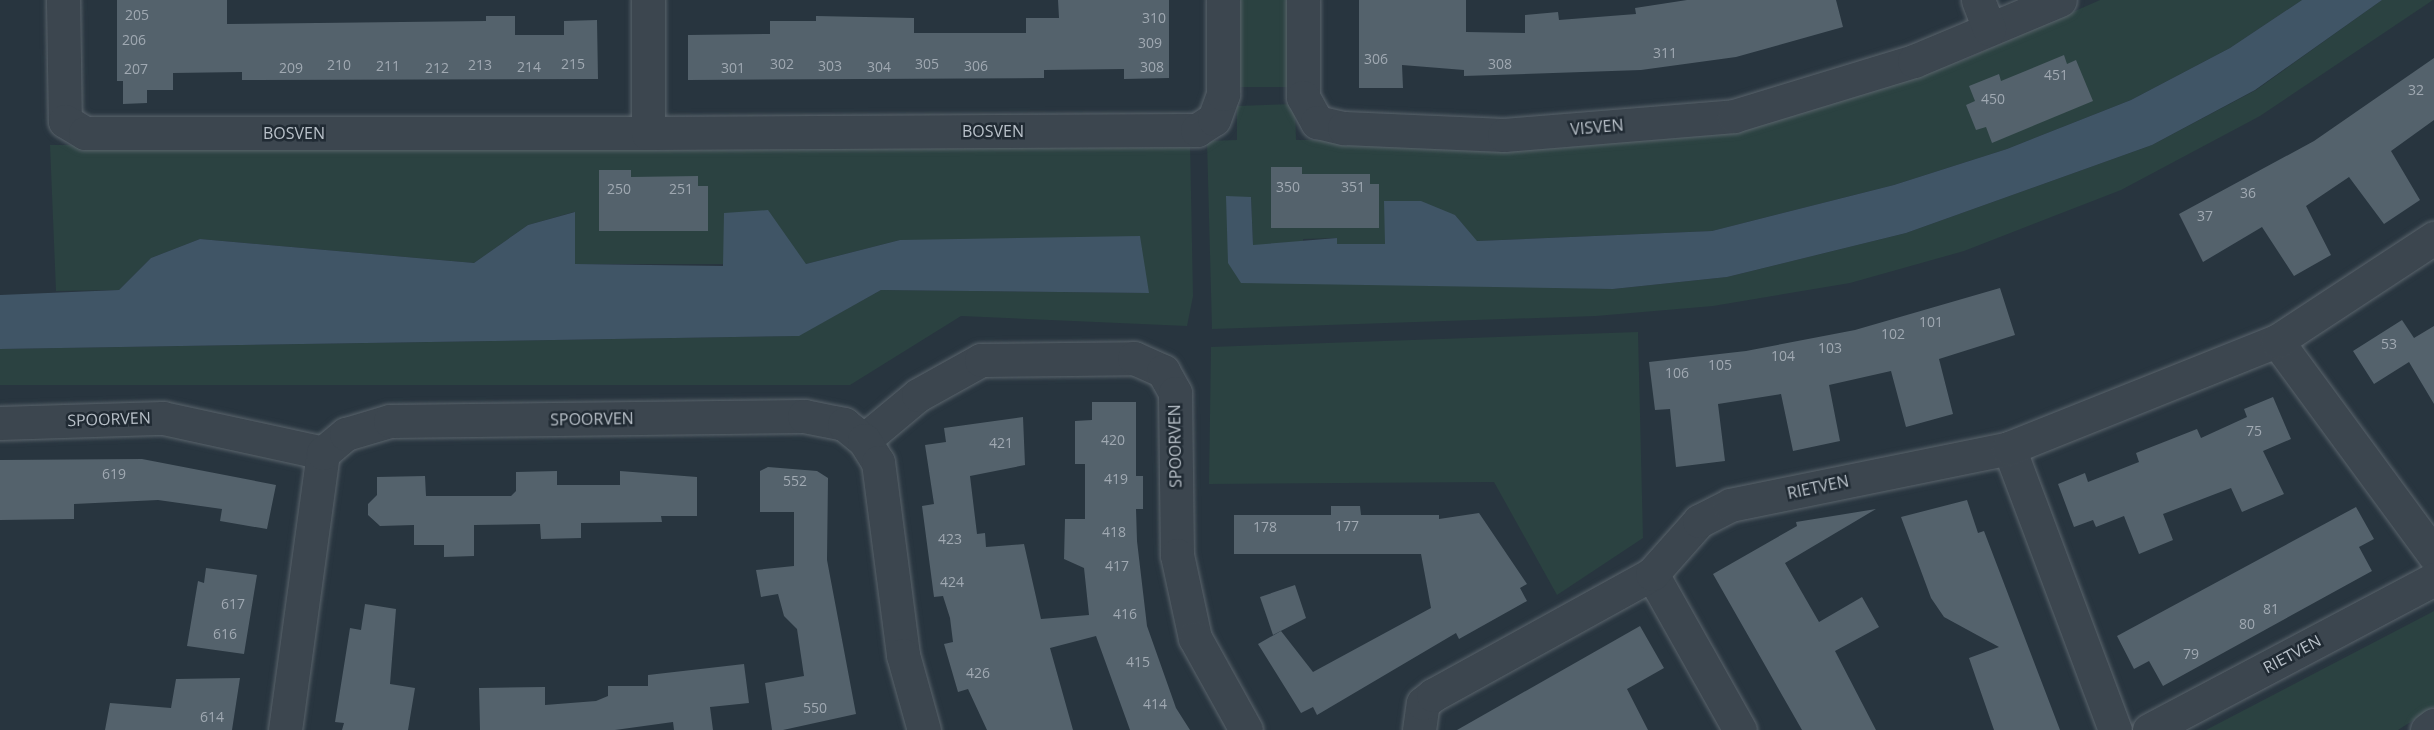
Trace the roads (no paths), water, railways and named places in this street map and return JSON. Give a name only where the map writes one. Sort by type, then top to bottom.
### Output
[{"type":"street","name":"BOSVEN","points":[[63,0],[65,121],[85,132],[648,133],[1197,130],[1214,119],[1223,94],[1223,0]]},
{"type":"street","points":[[648,0],[648,133]]},
{"type":"street","name":"VISVEN","points":[[1303,0],[1303,97],[1317,122],[1344,128],[1504,135],[1734,116],[1914,61],[1984,14],[2060,0]]},
{"type":"street","name":"RIETVEN","points":[[1419,730],[1423,703],[1433,695],[1653,574],[1699,521],[1730,505],[2009,448],[2277,341],[2434,238]]},
{"type":"street","points":[[2277,341],[2434,555]]},
{"type":"street","name":"SPOORVEN","points":[[864,440],[918,395],[981,360],[1134,358],[1163,371],[1174,393],[1178,555],[1195,638],[1246,730]]},
{"type":"street","name":"SPOORVEN","points":[[0,423],[163,418],[323,453],[346,434],[390,421],[804,416],[844,424],[864,440],[878,462],[903,655],[924,730]]},
{"type":"street","points":[[2009,448],[2115,730]]},
{"type":"street","points":[[285,730],[323,453]]},
{"type":"street","points":[[1653,574],[1740,730]]},
{"type":"street","name":"RIETVEN","points":[[2149,730],[2434,579]]},
{"type":"street","points":[[2427,730],[2434,725]]},
{"type":"water","points":[[2302,0],[2382,0],[2255,90],[2152,145],[1906,233],[1727,277],[1613,289],[1241,283],[1228,263],[1226,196],[1251,197],[1253,245],[1337,238],[1337,244],[1385,244],[1384,201],[1421,201],[1455,215],[1477,241],[1712,231],[1894,185],[2007,149],[2131,100],[2230,48]]},
{"type":"water","points":[[768,210],[806,264],[900,240],[1140,236],[1149,293],[881,290],[799,336],[0,349],[0,295],[119,290],[151,258],[200,239],[474,263],[528,225],[575,212],[575,264],[723,266],[724,213]]}]
